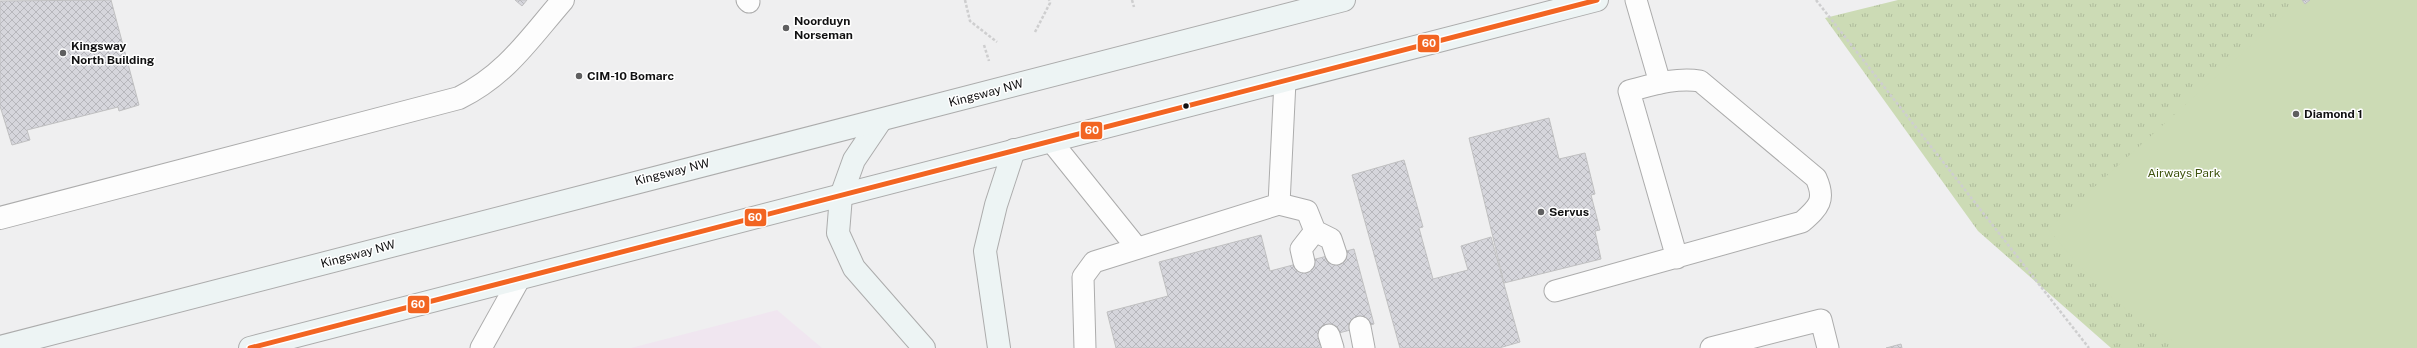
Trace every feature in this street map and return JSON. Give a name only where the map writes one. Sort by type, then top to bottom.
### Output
[{"type":"main road","name":"Kingsway NW","points":[[0,347],[676,171],[881,120],[1344,0]]},
{"type":"main road","points":[[250,348],[1597,0]]},
{"type":"main road","points":[[881,120],[854,160],[841,196],[838,233],[854,268],[924,348]]},
{"type":"main road","points":[[999,348],[985,251],[996,205],[1014,150]]},
{"type":"street","points":[[0,218],[459,98],[481,87],[503,70],[563,0]]},
{"type":"lane","points":[[1636,0],[1660,83]]},
{"type":"lane","points":[[1279,204],[1285,80]]},
{"type":"lane","points":[[1556,291],[1676,258],[1802,222],[1813,212],[1822,200],[1821,189],[1816,178],[1788,152],[1700,81],[1690,80],[1660,83],[1629,91],[1676,258]]},
{"type":"lane","points":[[1051,141],[1137,248]]},
{"type":"lane","points":[[1085,348],[1083,277],[1094,262],[1279,204],[1307,211],[1315,231],[1331,239],[1336,254]]},
{"type":"lane","points":[[1304,262],[1301,249],[1315,231]]},
{"type":"lane","points":[[481,348],[520,278]]},
{"type":"lane","points":[[1711,348],[1821,320],[1828,348]]},
{"type":"lane","points":[[1360,327],[1364,348]]},
{"type":"path","points":[[965,0],[970,21],[997,42]]},
{"type":"path","points":[[1035,32],[1050,3],[1049,0]]},
{"type":"path","points":[[1132,0],[1134,7]]},
{"type":"path","points":[[1816,0],[2089,348]]},
{"type":"shaded area","points":[[777,310],[822,348],[631,348]]},
{"type":"green space","name":"Airways Park","points":[[1898,0],[2417,0],[2417,348],[2111,348],[1978,231],[1825,18]]},
{"type":"green space","name":"Diamond 1","points":[[2301,0],[2417,0],[2417,348],[2184,348],[2134,316],[2102,289],[2074,260],[2048,229]]},
{"type":"building","name":"Kingsway North Building","points":[[111,0],[139,105],[119,111],[118,107],[27,130],[30,140],[12,145],[0,106],[0,1]]},
{"type":"building","points":[[515,0],[527,0],[522,6]]},
{"type":"building","points":[[2302,0],[2310,0],[2305,4]]},
{"type":"building","name":"Servus","points":[[1549,118],[1559,159],[1585,153],[1595,194],[1591,195],[1600,230],[1595,231],[1601,259],[1504,283],[1469,138]]},
{"type":"building","points":[[1404,160],[1423,227],[1419,228],[1433,279],[1468,270],[1461,246],[1491,237],[1520,342],[1499,348],[1400,348],[1352,175]]},
{"type":"building","points":[[1261,235],[1270,271],[1354,249],[1374,324],[1319,338],[1322,348],[1116,348],[1107,312],[1168,296],[1159,262]]},
{"type":"building","points":[[1901,344],[1902,348],[1886,348]]},
{"type":"transit line","name":"60","points":[[250,348],[1597,0]]},
{"type":"place","name":"Noorduyn Norseman","points":[[786,28]]},
{"type":"place","name":"Kingsway North Building","points":[[63,53]]},
{"type":"place","name":"CIM-10 Bomarc","points":[[579,76]]},
{"type":"place","name":"Diamond 1","points":[[2296,114]]},
{"type":"place","name":"Servus","points":[[1541,212]]}]
